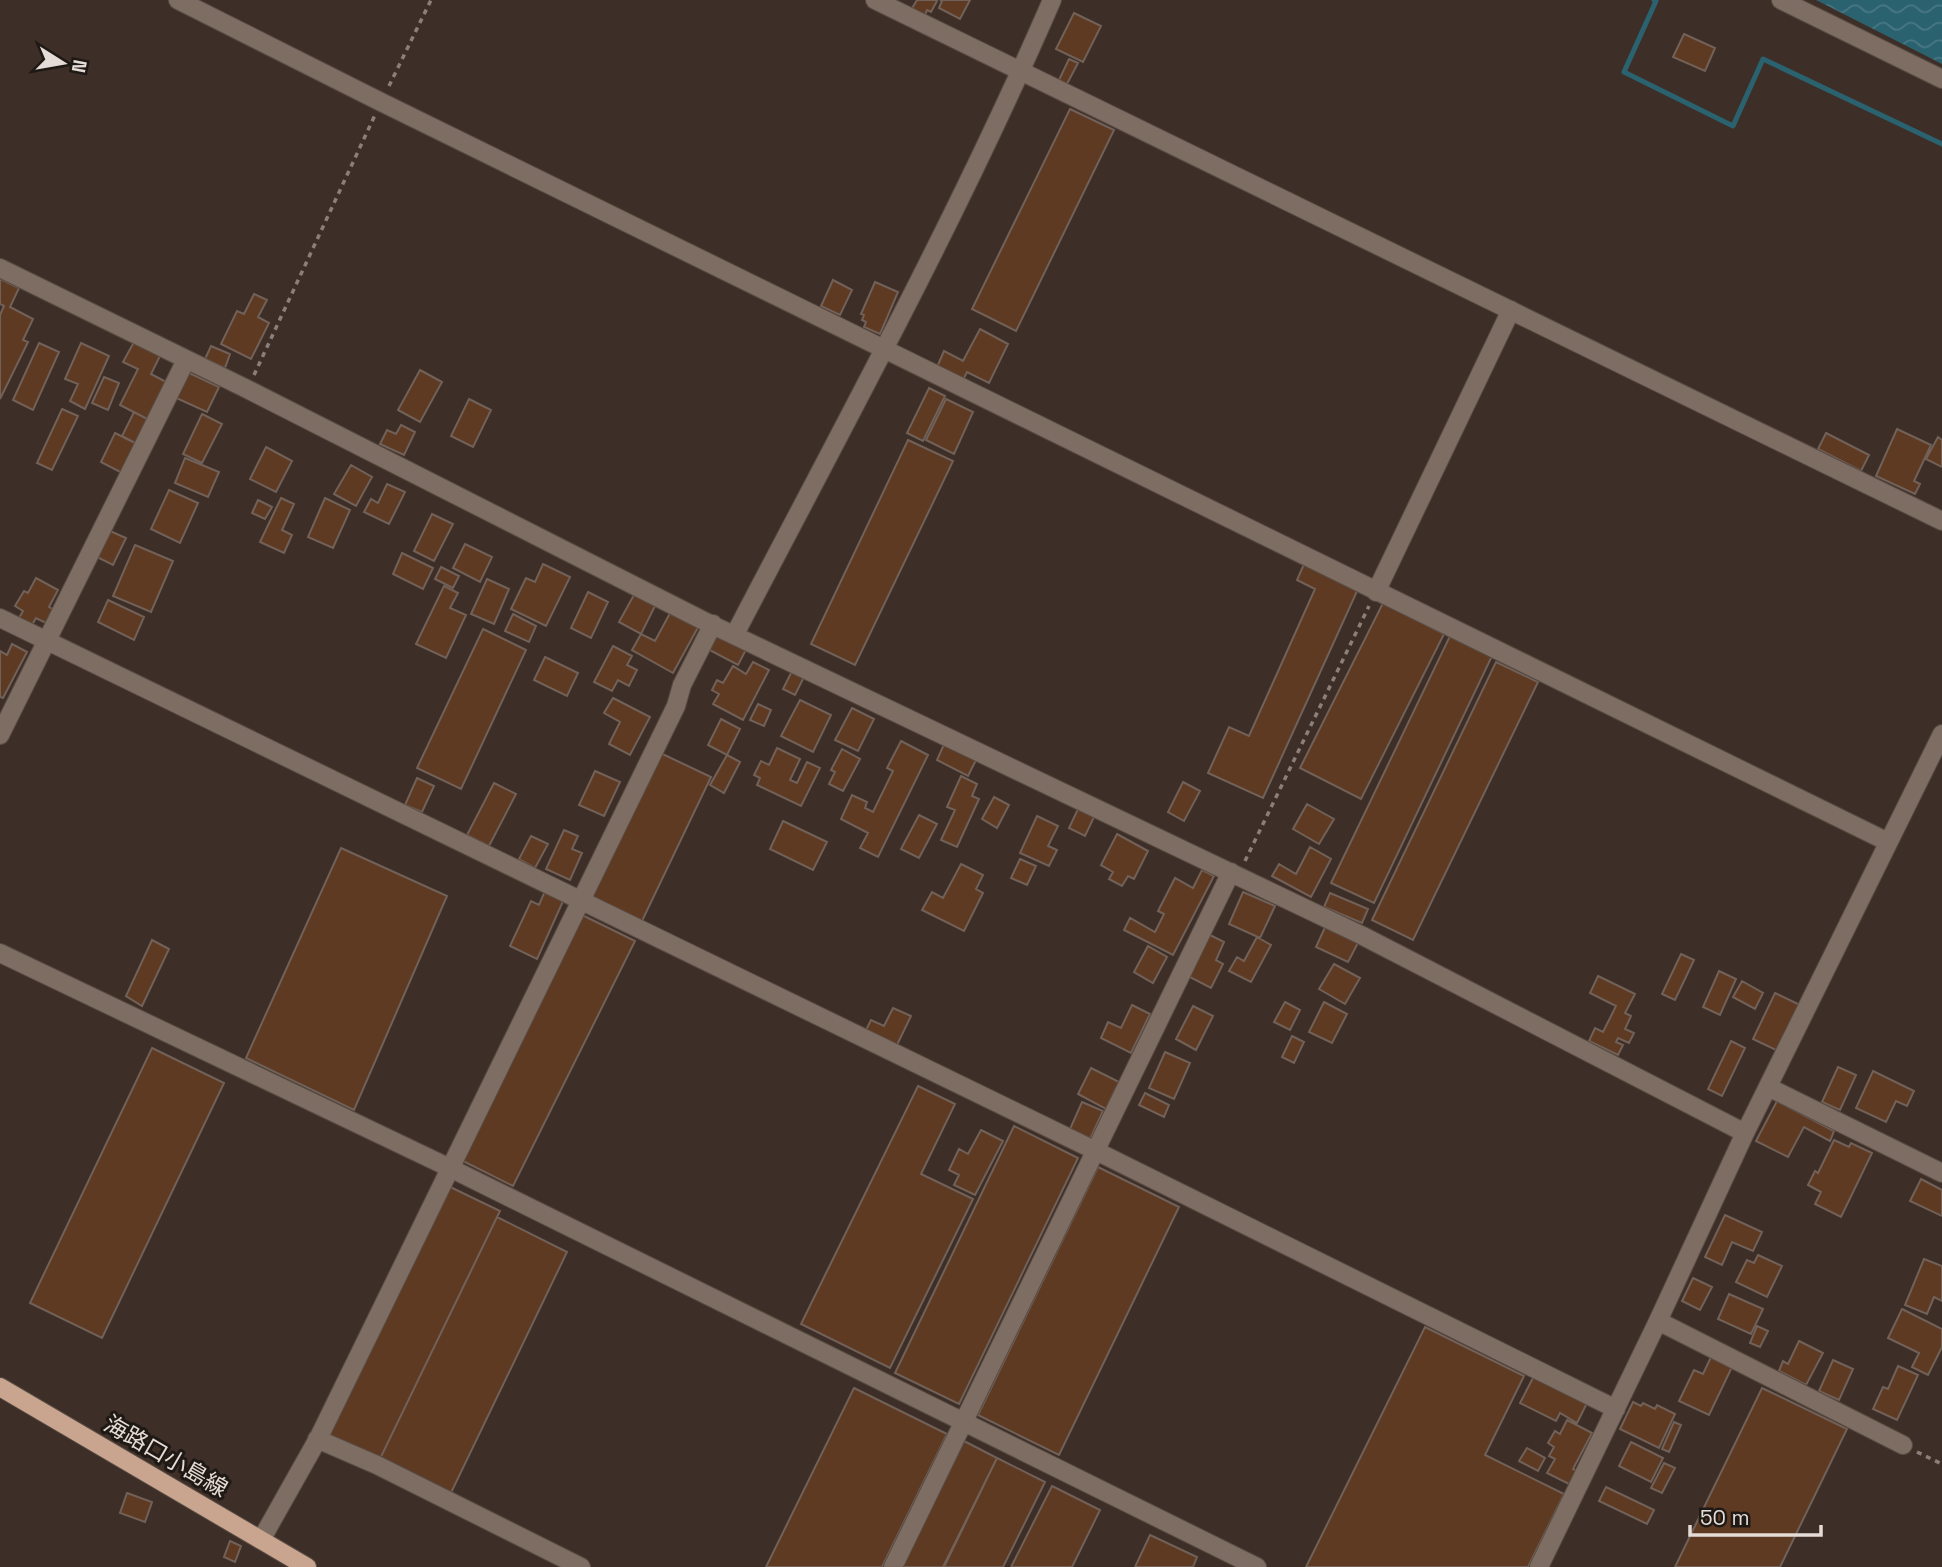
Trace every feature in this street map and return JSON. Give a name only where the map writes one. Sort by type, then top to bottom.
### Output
[{"type":"main road","name":"海路口小島線","points":[[0,1387],[307,1567]]},
{"type":"street","points":[[178,0],[1888,842]]},
{"type":"street","points":[[875,0],[1942,521]]},
{"type":"street","points":[[735,634],[884,348],[1021,71],[1052,0]]},
{"type":"street","points":[[1781,0],[1942,79]]},
{"type":"street","points":[[0,268],[713,624],[1361,935],[1745,1133]]},
{"type":"street","points":[[1376,592],[1511,310]]},
{"type":"street","points":[[0,736],[186,360]]},
{"type":"street","points":[[0,618],[582,899],[1616,1409]]},
{"type":"street","points":[[261,1540],[317,1439],[676,706],[682,685],[713,624]]},
{"type":"street","points":[[1539,1567],[1745,1133],[1942,734]]},
{"type":"street","points":[[894,1567],[1094,1150],[1235,873]]},
{"type":"street","points":[[0,953],[450,1168],[1257,1567]]},
{"type":"street","points":[[1768,1087],[1942,1173]]},
{"type":"street","points":[[1658,1321],[1903,1445]]},
{"type":"street","points":[[317,1439],[377,1465],[582,1567]]},
{"type":"path","points":[[247,389],[431,0]]},
{"type":"path","points":[[1235,873],[1376,592]]},
{"type":"path","points":[[1903,1445],[1942,1464]]},
{"type":"water","points":[[1816,0],[1942,0],[1942,64],[1824,4]]},
{"type":"building","points":[[917,0],[937,1],[931,12],[927,10],[924,17],[911,10]]},
{"type":"building","points":[[940,0],[970,0],[960,19],[939,8],[942,1]]},
{"type":"building","points":[[1074,13],[1101,26],[1083,62],[1056,49]]},
{"type":"building","points":[[1684,34],[1715,48],[1705,71],[1673,57]]},
{"type":"building","points":[[1069,59],[1078,63],[1067,84],[1059,80]]},
{"type":"building","points":[[1070,109],[1114,130],[1016,331],[972,309]]},
{"type":"building","points":[[0,279],[19,288],[10,307],[33,319],[23,340],[28,342],[0,399],[0,315],[4,306],[0,304]]},
{"type":"building","points":[[833,280],[852,290],[840,315],[821,306]]},
{"type":"building","points":[[875,282],[898,292],[880,334],[864,327],[866,322],[862,320],[864,315],[861,314]]},
{"type":"building","points":[[254,294],[267,300],[258,317],[269,323],[251,359],[221,344],[237,311],[244,314]]},
{"type":"building","points":[[980,329],[1008,344],[989,383],[967,372],[963,380],[937,367],[944,351],[963,361]]},
{"type":"building","points":[[134,342],[160,356],[151,374],[168,383],[149,420],[120,405],[138,369],[123,362]]},
{"type":"building","points":[[39,343],[59,352],[33,410],[13,400]]},
{"type":"building","points":[[81,343],[109,356],[85,409],[70,401],[78,384],[65,379]]},
{"type":"building","points":[[211,346],[230,354],[225,368],[205,359]]},
{"type":"building","points":[[420,370],[442,382],[420,422],[398,410]]},
{"type":"building","points":[[185,371],[219,387],[207,412],[174,397]]},
{"type":"building","points":[[104,377],[119,383],[108,410],[92,403]]},
{"type":"building","points":[[929,388],[945,396],[923,441],[907,433]]},
{"type":"building","points":[[469,399],[491,410],[473,447],[451,436]]},
{"type":"building","points":[[946,399],[973,412],[954,454],[926,440]]},
{"type":"building","points":[[62,409],[78,416],[52,470],[37,463]]},
{"type":"building","points":[[134,412],[149,420],[137,444],[122,436]]},
{"type":"building","points":[[202,414],[222,424],[202,463],[183,454]]},
{"type":"building","points":[[401,425],[415,432],[404,455],[380,444],[387,430],[396,434]]},
{"type":"building","points":[[1897,429],[1931,445],[1914,481],[1920,484],[1915,494],[1876,476]]},
{"type":"building","points":[[115,433],[137,444],[122,473],[101,462]]},
{"type":"building","points":[[1826,433],[1869,455],[1861,471],[1818,449]]},
{"type":"building","points":[[1938,437],[1942,440],[1942,467],[1926,459]]},
{"type":"building","points":[[908,440],[953,461],[855,665],[811,644]]},
{"type":"building","points":[[266,447],[292,461],[276,492],[250,479]]},
{"type":"building","points":[[185,458],[219,472],[208,497],[175,483]]},
{"type":"building","points":[[351,465],[372,477],[356,506],[334,494]]},
{"type":"building","points":[[387,484],[405,492],[389,524],[364,512],[371,499],[378,503]]},
{"type":"building","points":[[169,490],[198,503],[180,543],[151,529]]},
{"type":"building","points":[[281,498],[294,504],[282,530],[292,535],[284,553],[260,542]]},
{"type":"building","points":[[325,498],[350,510],[333,548],[308,537]]},
{"type":"building","points":[[258,500],[272,507],[265,519],[252,513]]},
{"type":"building","points":[[432,514],[453,524],[434,561],[414,551]]},
{"type":"building","points":[[110,531],[126,538],[113,565],[97,557]]},
{"type":"building","points":[[465,544],[492,557],[480,582],[453,568]]},
{"type":"building","points":[[135,545],[173,561],[151,612],[113,596]]},
{"type":"building","points":[[402,553],[433,568],[423,589],[393,574]]},
{"type":"building","points":[[543,564],[570,577],[546,626],[511,609],[526,578],[535,582]]},
{"type":"building","points":[[1304,564],[1358,589],[1263,798],[1208,773],[1229,727],[1249,736],[1315,589],[1297,580]]},
{"type":"building","points":[[441,567],[459,576],[453,588],[435,579]]},
{"type":"building","points":[[36,578],[58,590],[49,607],[54,610],[46,623],[36,618],[32,625],[19,618],[23,611],[15,606],[24,591],[28,593]]},
{"type":"building","points":[[487,579],[509,589],[494,624],[471,614]]},
{"type":"building","points":[[444,586],[458,593],[450,608],[466,615],[446,658],[416,644]]},
{"type":"building","points":[[588,592],[608,602],[591,638],[571,628]]},
{"type":"building","points":[[635,593],[656,604],[641,634],[619,622]]},
{"type":"building","points":[[108,600],[144,617],[134,640],[98,622]]},
{"type":"building","points":[[1383,603],[1444,634],[1361,799],[1300,768]]},
{"type":"building","points":[[675,604],[702,620],[673,673],[632,650],[641,634],[655,641]]},
{"type":"building","points":[[513,614],[536,626],[529,642],[505,631]]},
{"type":"building","points":[[713,624],[750,642],[738,665],[702,646]]},
{"type":"building","points":[[483,629],[526,650],[461,789],[417,768]]},
{"type":"building","points":[[1450,636],[1492,656],[1374,903],[1331,883]]},
{"type":"building","points":[[12,644],[27,652],[3,698],[0,697],[0,651],[7,655]]},
{"type":"building","points":[[613,646],[632,656],[627,665],[637,670],[629,686],[618,680],[612,691],[594,682]]},
{"type":"building","points":[[545,657],[578,673],[567,696],[534,680]]},
{"type":"building","points":[[753,662],[769,670],[743,720],[713,704],[719,694],[712,690],[717,680],[723,683],[733,666],[746,674]]},
{"type":"building","points":[[1496,662],[1538,682],[1413,940],[1372,920]]},
{"type":"building","points":[[792,671],[804,677],[795,695],[783,689]]},
{"type":"building","points":[[613,698],[650,717],[630,755],[609,744],[620,722],[604,713]]},
{"type":"building","points":[[800,700],[831,715],[813,752],[781,736]]},
{"type":"building","points":[[758,704],[771,710],[764,726],[750,720]]},
{"type":"building","points":[[852,708],[874,719],[858,751],[835,740]]},
{"type":"building","points":[[721,719],[740,729],[727,755],[708,745]]},
{"type":"building","points":[[901,741],[928,755],[878,857],[860,848],[868,833],[841,819],[852,795],[867,802],[865,808],[873,812],[893,771],[887,768]]},
{"type":"building","points":[[945,742],[977,758],[968,776],[937,760]]},
{"type":"building","points":[[777,748],[800,759],[790,780],[797,783],[807,762],[820,768],[801,806],[757,785],[760,778],[754,775],[761,761],[769,765]]},
{"type":"building","points":[[842,749],[860,759],[843,791],[829,784],[835,772],[831,770]]},
{"type":"building","points":[[654,750],[711,777],[642,921],[585,894]]},
{"type":"building","points":[[727,755],[740,762],[724,793],[710,785]]},
{"type":"building","points":[[595,771],[620,782],[604,816],[579,805]]},
{"type":"building","points":[[961,776],[977,784],[972,796],[979,799],[957,847],[941,840],[955,810],[947,807]]},
{"type":"building","points":[[417,778],[434,786],[422,812],[405,805]]},
{"type":"building","points":[[1183,782],[1200,791],[1184,821],[1168,812]]},
{"type":"building","points":[[494,783],[516,794],[489,846],[467,835]]},
{"type":"building","points":[[994,797],[1009,805],[997,828],[982,819]]},
{"type":"building","points":[[1307,804],[1334,819],[1319,844],[1293,829]]},
{"type":"building","points":[[1078,809],[1094,817],[1085,836],[1069,828]]},
{"type":"building","points":[[919,815],[937,824],[919,858],[901,849]]},
{"type":"building","points":[[1037,816],[1058,826],[1048,846],[1057,850],[1049,866],[1020,853]]},
{"type":"building","points":[[783,821],[827,842],[813,870],[770,849]]},
{"type":"building","points":[[564,830],[578,836],[572,849],[582,853],[570,880],[546,869]]},
{"type":"building","points":[[1117,834],[1148,851],[1134,879],[1128,876],[1122,886],[1109,879],[1113,872],[1101,865]]},
{"type":"building","points":[[531,836],[548,844],[535,868],[519,859]]},
{"type":"building","points":[[1310,847],[1331,859],[1311,897],[1272,876],[1279,864],[1296,874]]},
{"type":"building","points":[[341,848],[447,896],[354,1110],[246,1058]]},
{"type":"building","points":[[1020,859],[1036,866],[1027,885],[1011,878]]},
{"type":"building","points":[[961,864],[983,875],[976,889],[983,893],[964,931],[922,910],[932,892],[943,898]]},
{"type":"building","points":[[1202,870],[1214,876],[1173,955],[1124,930],[1130,918],[1155,932],[1164,914],[1158,911],[1175,878],[1193,888]]},
{"type":"building","points":[[545,891],[564,899],[537,959],[510,946],[531,901],[539,905]]},
{"type":"building","points":[[1243,892],[1275,906],[1260,938],[1229,924]]},
{"type":"building","points":[[1330,893],[1368,909],[1362,923],[1324,907]]},
{"type":"building","points":[[576,912],[635,941],[513,1186],[455,1157]]},
{"type":"building","points":[[1326,925],[1359,941],[1348,962],[1316,947]]},
{"type":"building","points":[[1206,933],[1224,942],[1216,960],[1223,964],[1211,988],[1186,975]]},
{"type":"building","points":[[1257,937],[1271,945],[1251,982],[1229,971],[1237,957],[1244,961]]},
{"type":"building","points":[[152,940],[169,949],[142,1006],[126,996]]},
{"type":"building","points":[[1148,946],[1167,957],[1153,983],[1134,972]]},
{"type":"building","points":[[1681,954],[1694,960],[1675,1000],[1662,994]]},
{"type":"building","points":[[1334,964],[1360,978],[1345,1004],[1319,989]]},
{"type":"building","points":[[1719,971],[1736,979],[1720,1015],[1703,1007]]},
{"type":"building","points":[[1598,976],[1635,994],[1625,1013],[1631,1016],[1625,1029],[1634,1033],[1629,1043],[1618,1038],[1616,1042],[1623,1045],[1618,1055],[1589,1041],[1595,1028],[1603,1032],[1616,1006],[1590,993]]},
{"type":"building","points":[[1742,981],[1763,993],[1755,1009],[1733,997]]},
{"type":"building","points":[[1775,993],[1800,1005],[1778,1051],[1753,1039]]},
{"type":"building","points":[[1285,1002],[1300,1010],[1290,1030],[1274,1022]]},
{"type":"building","points":[[1324,1002],[1347,1014],[1332,1043],[1309,1032]]},
{"type":"building","points":[[1132,1005],[1150,1014],[1131,1053],[1101,1038],[1108,1022],[1121,1028]]},
{"type":"building","points":[[1193,1006],[1213,1016],[1196,1050],[1176,1039]]},
{"type":"building","points":[[893,1008],[911,1016],[896,1047],[865,1032],[871,1020],[884,1026]]},
{"type":"building","points":[[1292,1036],[1304,1042],[1294,1063],[1282,1057]]},
{"type":"building","points":[[1731,1041],[1745,1048],[1722,1096],[1708,1089]]},
{"type":"building","points":[[152,1048],[224,1083],[102,1338],[30,1303]]},
{"type":"building","points":[[1165,1052],[1190,1063],[1174,1099],[1149,1088]]},
{"type":"building","points":[[1838,1067],[1856,1075],[1840,1110],[1822,1102]]},
{"type":"building","points":[[1091,1068],[1119,1082],[1106,1109],[1078,1094]]},
{"type":"building","points":[[1873,1071],[1914,1091],[1907,1106],[1896,1101],[1886,1122],[1856,1108]]},
{"type":"building","points":[[918,1086],[955,1104],[921,1174],[973,1199],[890,1368],[801,1324]]},
{"type":"building","points":[[1145,1093],[1169,1105],[1164,1117],[1139,1105]]},
{"type":"building","points":[[1777,1101],[1834,1131],[1830,1141],[1804,1127],[1788,1157],[1756,1141]]},
{"type":"building","points":[[1082,1102],[1103,1111],[1090,1139],[1070,1129]]},
{"type":"building","points":[[1014,1126],[1078,1158],[959,1404],[895,1373]]},
{"type":"building","points":[[981,1130],[1003,1141],[975,1195],[954,1185],[959,1175],[949,1170],[959,1149],[968,1154]]},
{"type":"building","points":[[1834,1140],[1849,1147],[1851,1143],[1872,1153],[1841,1217],[1815,1204],[1821,1192],[1808,1185],[1815,1171],[1818,1173]]},
{"type":"building","points":[[1098,1167],[1179,1207],[1059,1455],[978,1415]]},
{"type":"building","points":[[1921,1179],[1942,1190],[1942,1216],[1910,1201]]},
{"type":"building","points":[[442,1183],[500,1211],[377,1465],[319,1437]]},
{"type":"building","points":[[1725,1215],[1762,1232],[1753,1251],[1732,1242],[1722,1265],[1705,1257]]},
{"type":"building","points":[[497,1217],[567,1252],[448,1499],[377,1465]]},
{"type":"building","points":[[1758,1255],[1782,1266],[1767,1297],[1736,1282],[1747,1260],[1754,1263]]},
{"type":"building","points":[[1924,1259],[1942,1266],[1942,1301],[1934,1297],[1927,1314],[1905,1305]]},
{"type":"building","points":[[1693,1278],[1712,1287],[1700,1310],[1682,1301]]},
{"type":"building","points":[[1729,1294],[1763,1309],[1751,1334],[1718,1319]]},
{"type":"building","points":[[1902,1309],[1942,1329],[1942,1347],[1928,1375],[1912,1367],[1919,1353],[1888,1338]]},
{"type":"building","points":[[1757,1326],[1768,1331],[1760,1347],[1750,1343]]},
{"type":"building","points":[[1425,1327],[1524,1376],[1485,1455],[1564,1494],[1528,1567],[1306,1567]]},
{"type":"building","points":[[1799,1341],[1823,1353],[1806,1385],[1779,1371],[1783,1361],[1788,1364]]},
{"type":"building","points":[[1711,1357],[1732,1367],[1709,1415],[1679,1401],[1694,1370],[1703,1374]]},
{"type":"building","points":[[1833,1360],[1853,1369],[1839,1400],[1819,1391]]},
{"type":"building","points":[[1898,1366],[1918,1375],[1897,1420],[1873,1409],[1883,1387],[1888,1389]]},
{"type":"building","points":[[1535,1374],[1588,1401],[1577,1423],[1560,1413],[1556,1421],[1520,1403]]},
{"type":"building","points":[[854,1388],[947,1434],[882,1567],[766,1567]]},
{"type":"building","points":[[1762,1388],[1847,1429],[1780,1567],[1675,1567]]},
{"type":"building","points":[[1633,1402],[1655,1409],[1657,1405],[1675,1414],[1659,1448],[1620,1429]]},
{"type":"building","points":[[1567,1420],[1592,1433],[1573,1469],[1581,1473],[1573,1486],[1547,1473],[1555,1459],[1549,1456],[1554,1447],[1548,1443],[1555,1431],[1560,1434]]},
{"type":"building","points":[[1674,1422],[1681,1425],[1669,1452],[1662,1449]]},
{"type":"building","points":[[964,1441],[997,1458],[943,1567],[902,1567]]},
{"type":"building","points":[[1631,1442],[1663,1458],[1651,1482],[1619,1466]]},
{"type":"building","points":[[1527,1448],[1545,1458],[1538,1471],[1519,1461]]},
{"type":"building","points":[[997,1458],[1045,1482],[1003,1567],[944,1567]]},
{"type":"building","points":[[1664,1463],[1675,1468],[1662,1493],[1651,1488]]},
{"type":"building","points":[[1052,1486],[1100,1510],[1072,1567],[1011,1567]]},
{"type":"building","points":[[1606,1487],[1654,1510],[1647,1524],[1599,1501]]},
{"type":"building","points":[[127,1493],[152,1502],[145,1522],[120,1513]]},
{"type":"building","points":[[1150,1535],[1197,1557],[1193,1567],[1135,1567]]},
{"type":"building","points":[[230,1541],[241,1546],[235,1562],[224,1557]]},
{"type":"waterway","points":[[1654,0],[1656,1],[1624,72],[1733,126],[1763,59],[1942,144]]}]
